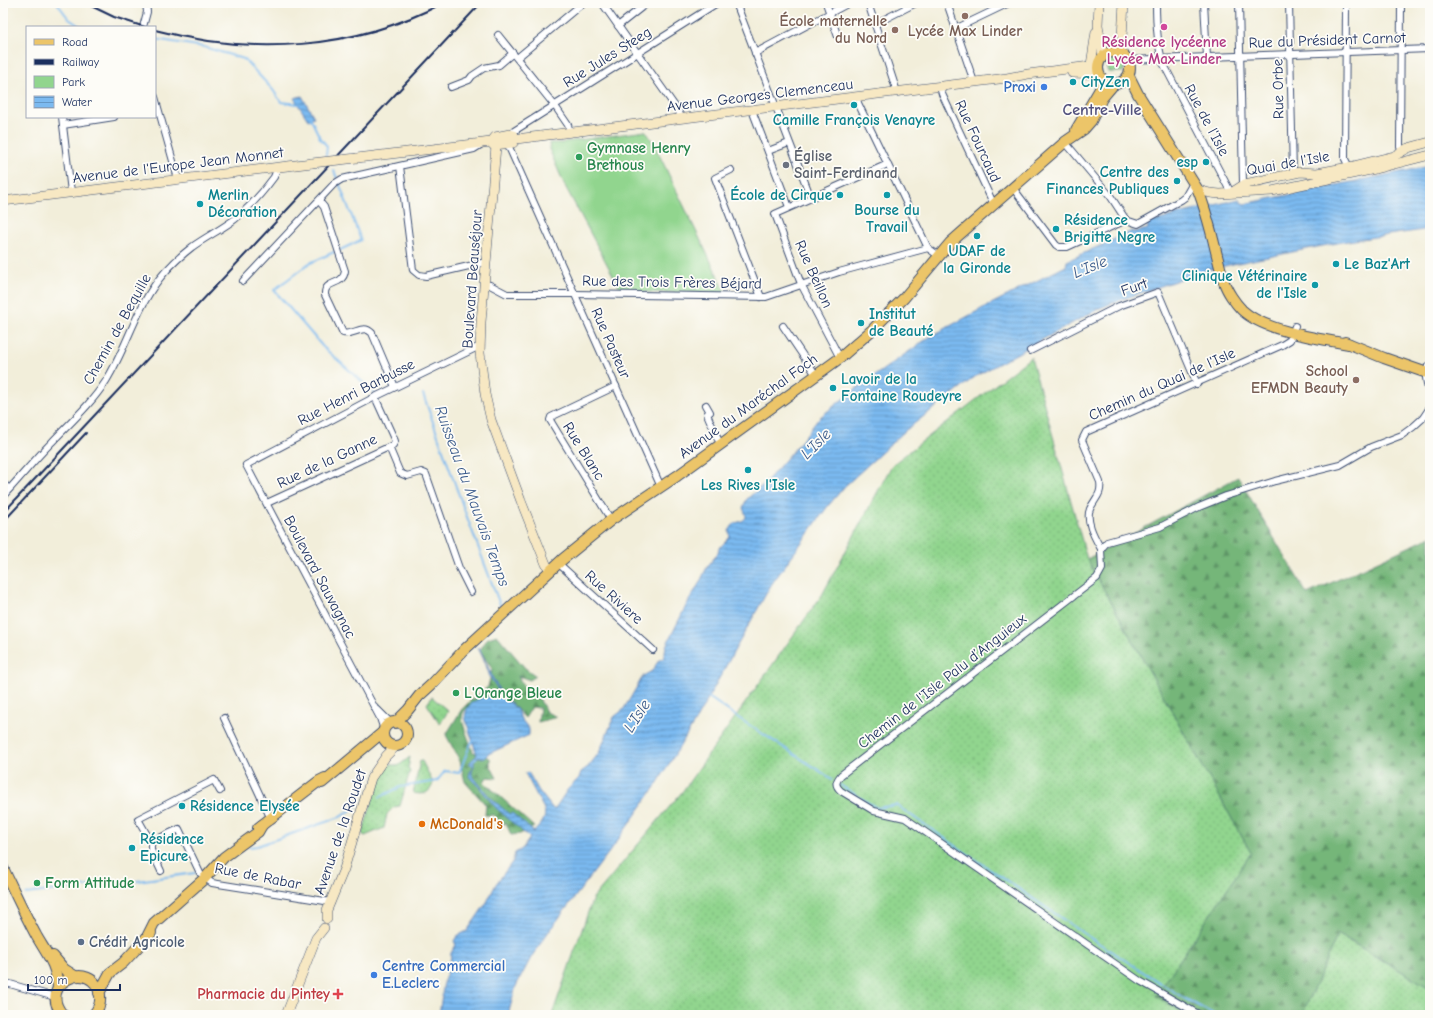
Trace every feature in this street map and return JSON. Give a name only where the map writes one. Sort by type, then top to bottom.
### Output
[{"type":"main road","points":[[1099,3],[1098,25],[1104,73],[1130,90],[1154,120]]},
{"type":"main road","points":[[1124,3],[1124,57]]},
{"type":"main road","points":[[1098,25],[1104,73]]},
{"type":"main road","points":[[1104,73],[1112,52],[1124,57],[1130,65],[1129,76],[1138,94],[1195,186],[1203,203],[1225,282],[1232,297],[1242,310],[1252,314],[1262,323],[1294,329],[1321,339],[1349,344],[1384,358],[1429,370]]},
{"type":"main road","name":"Avenue Georges Clemenceau","points":[[490,144],[494,137],[570,132],[1007,78],[1029,78],[1073,72],[1104,73]]},
{"type":"main road","points":[[1104,73],[1129,76]]},
{"type":"main road","name":"Avenue du Maréchal Foch","points":[[431,685],[407,718],[404,728],[407,734],[405,741],[399,745],[389,734],[419,696],[486,629],[550,570],[611,520],[684,472],[720,444],[840,358],[872,330],[904,298],[959,235],[1068,140],[1079,126],[1100,89],[1104,73]]},
{"type":"main road","name":"Avenue Georges Clemenceau","points":[[357,158],[490,144],[507,144],[513,143],[514,136]]},
{"type":"main road","name":"Quai de l'Isle","points":[[1195,186],[1210,194],[1231,193],[1243,184],[1303,172],[1316,173],[1349,167],[1394,156],[1408,148],[1430,142]]},
{"type":"main road","name":"Boulevard Beauséjour","points":[[490,144],[486,262],[480,346],[485,394],[491,420],[521,501],[546,564],[550,570]]},
{"type":"main road","points":[[1231,193],[1272,191],[1375,169],[1430,155]]},
{"type":"main road","name":"Avenue de l'Europe Jean Monnet","points":[[3,201],[357,158]]},
{"type":"main road","points":[[1203,203],[1210,194]]},
{"type":"main road","points":[[93,1015],[100,1004],[100,993],[111,972],[126,954],[136,948],[147,937],[154,923],[176,904],[202,876],[245,841],[248,836],[319,781],[326,778],[355,755],[389,734],[398,723],[404,728]]},
{"type":"main road","name":"Avenue de la Roudet","points":[[286,1015],[316,938],[325,924],[327,910],[344,869],[371,778],[386,756],[389,734]]},
{"type":"main road","points":[[3,868],[37,937],[51,958],[57,974],[56,1001],[63,1015]]},
{"type":"main road","points":[[26,914],[56,960],[64,969],[75,976],[85,977],[90,980],[94,983],[100,993]]},
{"type":"main road","points":[[90,980],[111,972]]},
{"type":"main road","points":[[56,1001],[66,980],[75,976]]},
{"type":"street","points":[[143,26],[147,12],[146,3]]},
{"type":"street","points":[[451,87],[469,80],[472,76],[484,68],[499,65],[515,56],[584,3]]},
{"type":"street","points":[[602,3],[679,112],[681,118]]},
{"type":"street","points":[[618,26],[647,3]]},
{"type":"street","name":"Rue Jules Steeg","points":[[514,136],[514,131],[717,3]]},
{"type":"street","points":[[736,3],[811,198]]},
{"type":"street","points":[[826,3],[838,36]]},
{"type":"street","points":[[755,53],[849,3]]},
{"type":"street","points":[[868,3],[897,92]]},
{"type":"street","points":[[875,24],[916,3]]},
{"type":"street","points":[[947,3],[974,82]]},
{"type":"street","points":[[955,29],[1009,3]]},
{"type":"street","name":"Rue de l'Isle","points":[[1156,3],[1156,22],[1161,59],[1231,193]]},
{"type":"street","points":[[1204,3],[1207,57]]},
{"type":"street","points":[[1239,3],[1243,184]]},
{"type":"street","name":"Rue Orbe","points":[[1289,3],[1293,174]]},
{"type":"street","points":[[1346,3],[1346,159],[1349,167]]},
{"type":"street","points":[[1401,3],[1400,148],[1403,152]]},
{"type":"street","points":[[498,35],[555,106],[568,125],[570,132]]},
{"type":"street","name":"Rue du Président Carnot","points":[[1124,57],[1161,59],[1430,49]]},
{"type":"street","name":"Rue Fourcaud","points":[[940,86],[942,94],[994,205]]},
{"type":"street","points":[[857,97],[928,248],[940,256]]},
{"type":"street","points":[[157,110],[178,179]]},
{"type":"street","points":[[752,110],[789,207],[888,164]]},
{"type":"street","points":[[62,118],[71,192]]},
{"type":"street","points":[[63,125],[108,118]]},
{"type":"street","points":[[1068,140],[1111,197],[1126,220],[1138,224],[1186,197],[1195,186]]},
{"type":"street","points":[[768,151],[790,143]]},
{"type":"street","name":"Avenue Georges Clemenceau","points":[[243,281],[334,184],[342,179],[490,144]]},
{"type":"street","name":"Rue Pasteur","points":[[507,144],[661,487]]},
{"type":"street","points":[[400,166],[413,270],[419,275],[426,276],[486,262]]},
{"type":"street","name":"Chemin de Bequille","points":[[3,496],[52,441],[96,396],[119,358],[130,330],[154,287],[165,272],[192,247],[236,218],[253,202],[274,177],[276,168]]},
{"type":"street","points":[[731,170],[715,178],[761,297]]},
{"type":"street","points":[[1013,188],[1059,247],[1067,247],[1126,220]]},
{"type":"street","points":[[319,201],[324,207],[345,271],[341,280],[328,286],[324,291],[325,295],[343,333],[348,334],[365,328],[369,329],[395,387]]},
{"type":"street","name":"Rue Beillon","points":[[789,207],[775,214],[801,284],[840,358]]},
{"type":"street","name":"Rue des Trois Frères Béjard","points":[[484,284],[490,285],[507,294],[766,297],[839,272],[928,248]]},
{"type":"street","name":"Furt","points":[[1030,351],[1120,306],[1158,292],[1197,384]]},
{"type":"street","points":[[783,326],[816,375]]},
{"type":"street","name":"Chemin du Quai de l'Isle","points":[[1101,549],[1094,538],[1089,517],[1090,509],[1101,489],[1100,482],[1082,440],[1086,432],[1282,345],[1290,340],[1294,329]]},
{"type":"street","name":"Rue Henri Barbusse","points":[[246,464],[375,397],[480,346]]},
{"type":"street","points":[[1429,370],[1426,378],[1430,401]]},
{"type":"street","name":"Rue Blanc","points":[[611,520],[550,420],[551,417],[616,386]]},
{"type":"street","name":"Rue de la Ganne","points":[[267,503],[393,445],[395,441],[375,397]]},
{"type":"street","points":[[706,405],[710,412],[707,414],[720,444]]},
{"type":"street","points":[[1101,549],[1107,542],[1160,527],[1199,507],[1226,496],[1275,481],[1340,465],[1371,447],[1402,435],[1423,418],[1430,405]]},
{"type":"street","points":[[389,447],[400,473],[407,476],[421,472],[426,474],[459,568],[471,592]]},
{"type":"street","name":"Boulevard Sauvagnac","points":[[246,464],[389,734]]},
{"type":"street","points":[[3,483],[9,490]]},
{"type":"street","name":"Chemin de l'Isle Palu d’Anguieux","points":[[1101,549],[1102,569],[1097,578],[841,775],[837,779],[837,788],[874,811],[905,818],[1140,981],[1200,1015]]},
{"type":"street","name":"Rue Riviere","points":[[558,563],[653,650]]},
{"type":"street","name":"Boulevard Sauvagnac","points":[[371,702],[389,734]]},
{"type":"street","points":[[224,718],[266,822]]},
{"type":"street","points":[[161,871],[151,850],[151,842],[138,819],[214,780],[220,791]]},
{"type":"street","points":[[151,842],[179,829],[202,876]]},
{"type":"street","name":"Rue de Rabar","points":[[202,876],[212,883],[331,902]]},
{"type":"street","points":[[3,982],[56,1001]]},
{"type":"green space","points":[[1121,54],[1125,66],[1123,72],[1108,72],[1105,62],[1106,60],[1110,57]]},
{"type":"green space","points":[[646,131],[654,144],[726,293],[622,292],[565,186],[550,151],[549,143],[563,143]]},
{"type":"green space","points":[[1031,357],[1087,559],[1251,853],[1156,996],[1187,1015],[552,1015],[593,898],[682,792],[822,595],[892,465]]},
{"type":"green space","points":[[1238,477],[1307,594],[1430,536],[1430,988],[1338,934],[1302,1015],[1187,1015],[1156,996],[1251,853],[1087,559]]},
{"type":"green space","points":[[497,635],[525,668],[536,676],[530,680],[518,676],[526,691],[539,698],[546,712],[557,717],[538,722],[540,708],[532,707],[525,718],[504,695],[478,701],[463,712],[462,721],[473,752],[490,758],[490,765],[497,778],[487,777],[484,782],[534,827],[520,834],[511,835],[506,823],[500,825],[494,815],[485,815],[486,805],[465,782],[460,761],[446,735],[462,709],[488,687],[492,669],[480,650],[488,638]]},
{"type":"green space","points":[[432,697],[448,711],[440,724],[427,704]]},
{"type":"green space","points":[[410,757],[408,769],[410,771],[400,806],[394,807],[387,814],[384,828],[365,836],[362,834],[380,776],[389,764],[398,766]]},
{"type":"green space","points":[[420,761],[422,761],[433,783],[428,792],[420,794],[413,793]]},
{"type":"green space","points":[[1337,934],[1430,988],[1430,1015],[1302,1015]]},
{"type":"water","points":[[302,96],[314,117],[308,120],[294,98]]},
{"type":"water","name":"L'Isle","points":[[1430,166],[1430,229],[1347,241],[1207,270],[1100,308],[976,376],[906,430],[845,486],[828,506],[771,585],[697,718],[657,784],[613,847],[549,931],[532,956],[516,986],[508,1015],[439,1015],[444,981],[450,963],[451,953],[456,945],[454,941],[457,936],[467,931],[487,902],[496,884],[513,861],[515,853],[522,849],[530,838],[496,808],[469,777],[473,768],[472,775],[488,795],[509,814],[512,813],[534,832],[543,821],[545,813],[525,773],[528,772],[539,791],[554,810],[568,789],[579,778],[581,772],[588,767],[599,753],[614,717],[623,710],[643,676],[652,671],[659,660],[664,658],[666,646],[707,567],[718,553],[719,548],[730,537],[729,531],[732,526],[746,518],[743,508],[746,500],[765,483],[799,444],[819,418],[853,391],[928,338],[1066,266],[1067,261],[1132,231],[1134,232],[1148,229],[1147,223],[1239,199],[1244,204]]},
{"type":"water","points":[[479,647],[498,688],[501,698],[512,704],[517,710],[521,719],[529,729],[529,735],[488,754],[483,759],[479,757],[474,762],[474,767],[469,763],[477,755],[465,717],[466,711],[476,700],[496,696],[498,692],[490,677],[478,648]]},
{"type":"waterway","name":"Ruisseau du Mauvais Temps","points":[[57,3],[69,19],[80,26]]},
{"type":"waterway","name":"Ruisseau du Mauvais Temps","points":[[156,39],[204,47],[244,59],[273,90],[281,102],[299,104]]},
{"type":"waterway","name":"Ruisseau du Mauvais Temps","points":[[310,117],[320,138],[327,146],[326,155]]},
{"type":"waterway","name":"Ruisseau du Mauvais Temps","points":[[334,171],[337,178]]},
{"type":"waterway","name":"Ruisseau du Mauvais Temps","points":[[339,183],[361,240],[340,250]]},
{"type":"waterway","name":"Ruisseau du Mauvais Temps","points":[[334,252],[308,264],[274,290],[323,347],[375,393]]},
{"type":"waterway","name":"Ruisseau du Mauvais Temps","points":[[423,394],[500,605]]},
{"type":"waterway","points":[[707,696],[832,779]]},
{"type":"waterway","points":[[380,797],[400,787],[437,781],[445,771],[459,773],[473,741]]},
{"type":"waterway","points":[[840,785],[877,808],[896,805],[1086,935],[1182,997],[1215,1015]]},
{"type":"waterway","points":[[249,847],[257,846],[340,817],[356,807]]},
{"type":"waterway","points":[[64,889],[195,873]]},
{"type":"waterway","points":[[3,889],[8,898]]},
{"type":"waterway","points":[[26,894],[58,890]]},
{"type":"railway","points":[[85,3],[114,17],[142,26]]},
{"type":"railway","points":[[156,30],[192,38],[228,43],[265,45],[302,44],[338,39],[374,31],[409,19],[443,3]]},
{"type":"railway","points":[[3,513],[481,3]]},
{"type":"railway","points":[[3,522],[86,433]]},
{"type":"place","name":"Lycée Max Linder","points":[[965,16]]},
{"type":"place","name":"Résidence lycéenne Lycée Max Linder","points":[[1164,27]]},
{"type":"place","name":"École maternelle du Nord","points":[[895,30]]},
{"type":"place","name":"CityZen","points":[[1073,82]]},
{"type":"place","name":"Proxi","points":[[1044,87]]},
{"type":"place","name":"Camille François Venayre","points":[[854,105]]},
{"type":"place","name":"Gymnase Henry Brethous","points":[[579,157]]},
{"type":"place","name":"esp","points":[[1206,162]]},
{"type":"place","name":"Église Saint-Ferdinand","points":[[786,165]]},
{"type":"place","name":"Centre des Finances Publiques","points":[[1177,181]]},
{"type":"place","name":"École de Cirque","points":[[840,195]]},
{"type":"place","name":"Bourse du Travail","points":[[887,195]]},
{"type":"place","name":"Merlin Décoration","points":[[200,204]]},
{"type":"place","name":"Résidence Brigitte Negre","points":[[1056,229]]},
{"type":"place","name":"UDAF de la Gironde","points":[[977,236]]},
{"type":"place","name":"Le Baz'Art","points":[[1336,264]]},
{"type":"place","name":"Clinique Vétérinaire de l'Isle","points":[[1315,285]]},
{"type":"place","name":"Institut de Beauté","points":[[861,323]]},
{"type":"place","name":"School EFMDN Beauty","points":[[1356,380]]},
{"type":"place","name":"Lavoir de la Fontaine Roudeyre","points":[[833,388]]},
{"type":"place","name":"Les Rives l'Isle","points":[[748,470]]},
{"type":"place","name":"L'Orange Bleue","points":[[456,693]]},
{"type":"place","name":"Résidence Elysée","points":[[182,806]]},
{"type":"place","name":"McDonald's","points":[[422,824]]},
{"type":"place","name":"Résidence Epicure","points":[[132,848]]},
{"type":"place","name":"Form Attitude","points":[[37,883]]},
{"type":"place","name":"Crédit Agricole","points":[[81,942]]},
{"type":"place","name":"Centre Commercial E.Leclerc","points":[[374,975]]},
{"type":"place","name":"Pharmacie du Pintey","points":[[338,994]]},
{"type":"district","name":"Centre-Ville","points":[[1102,110]]}]
